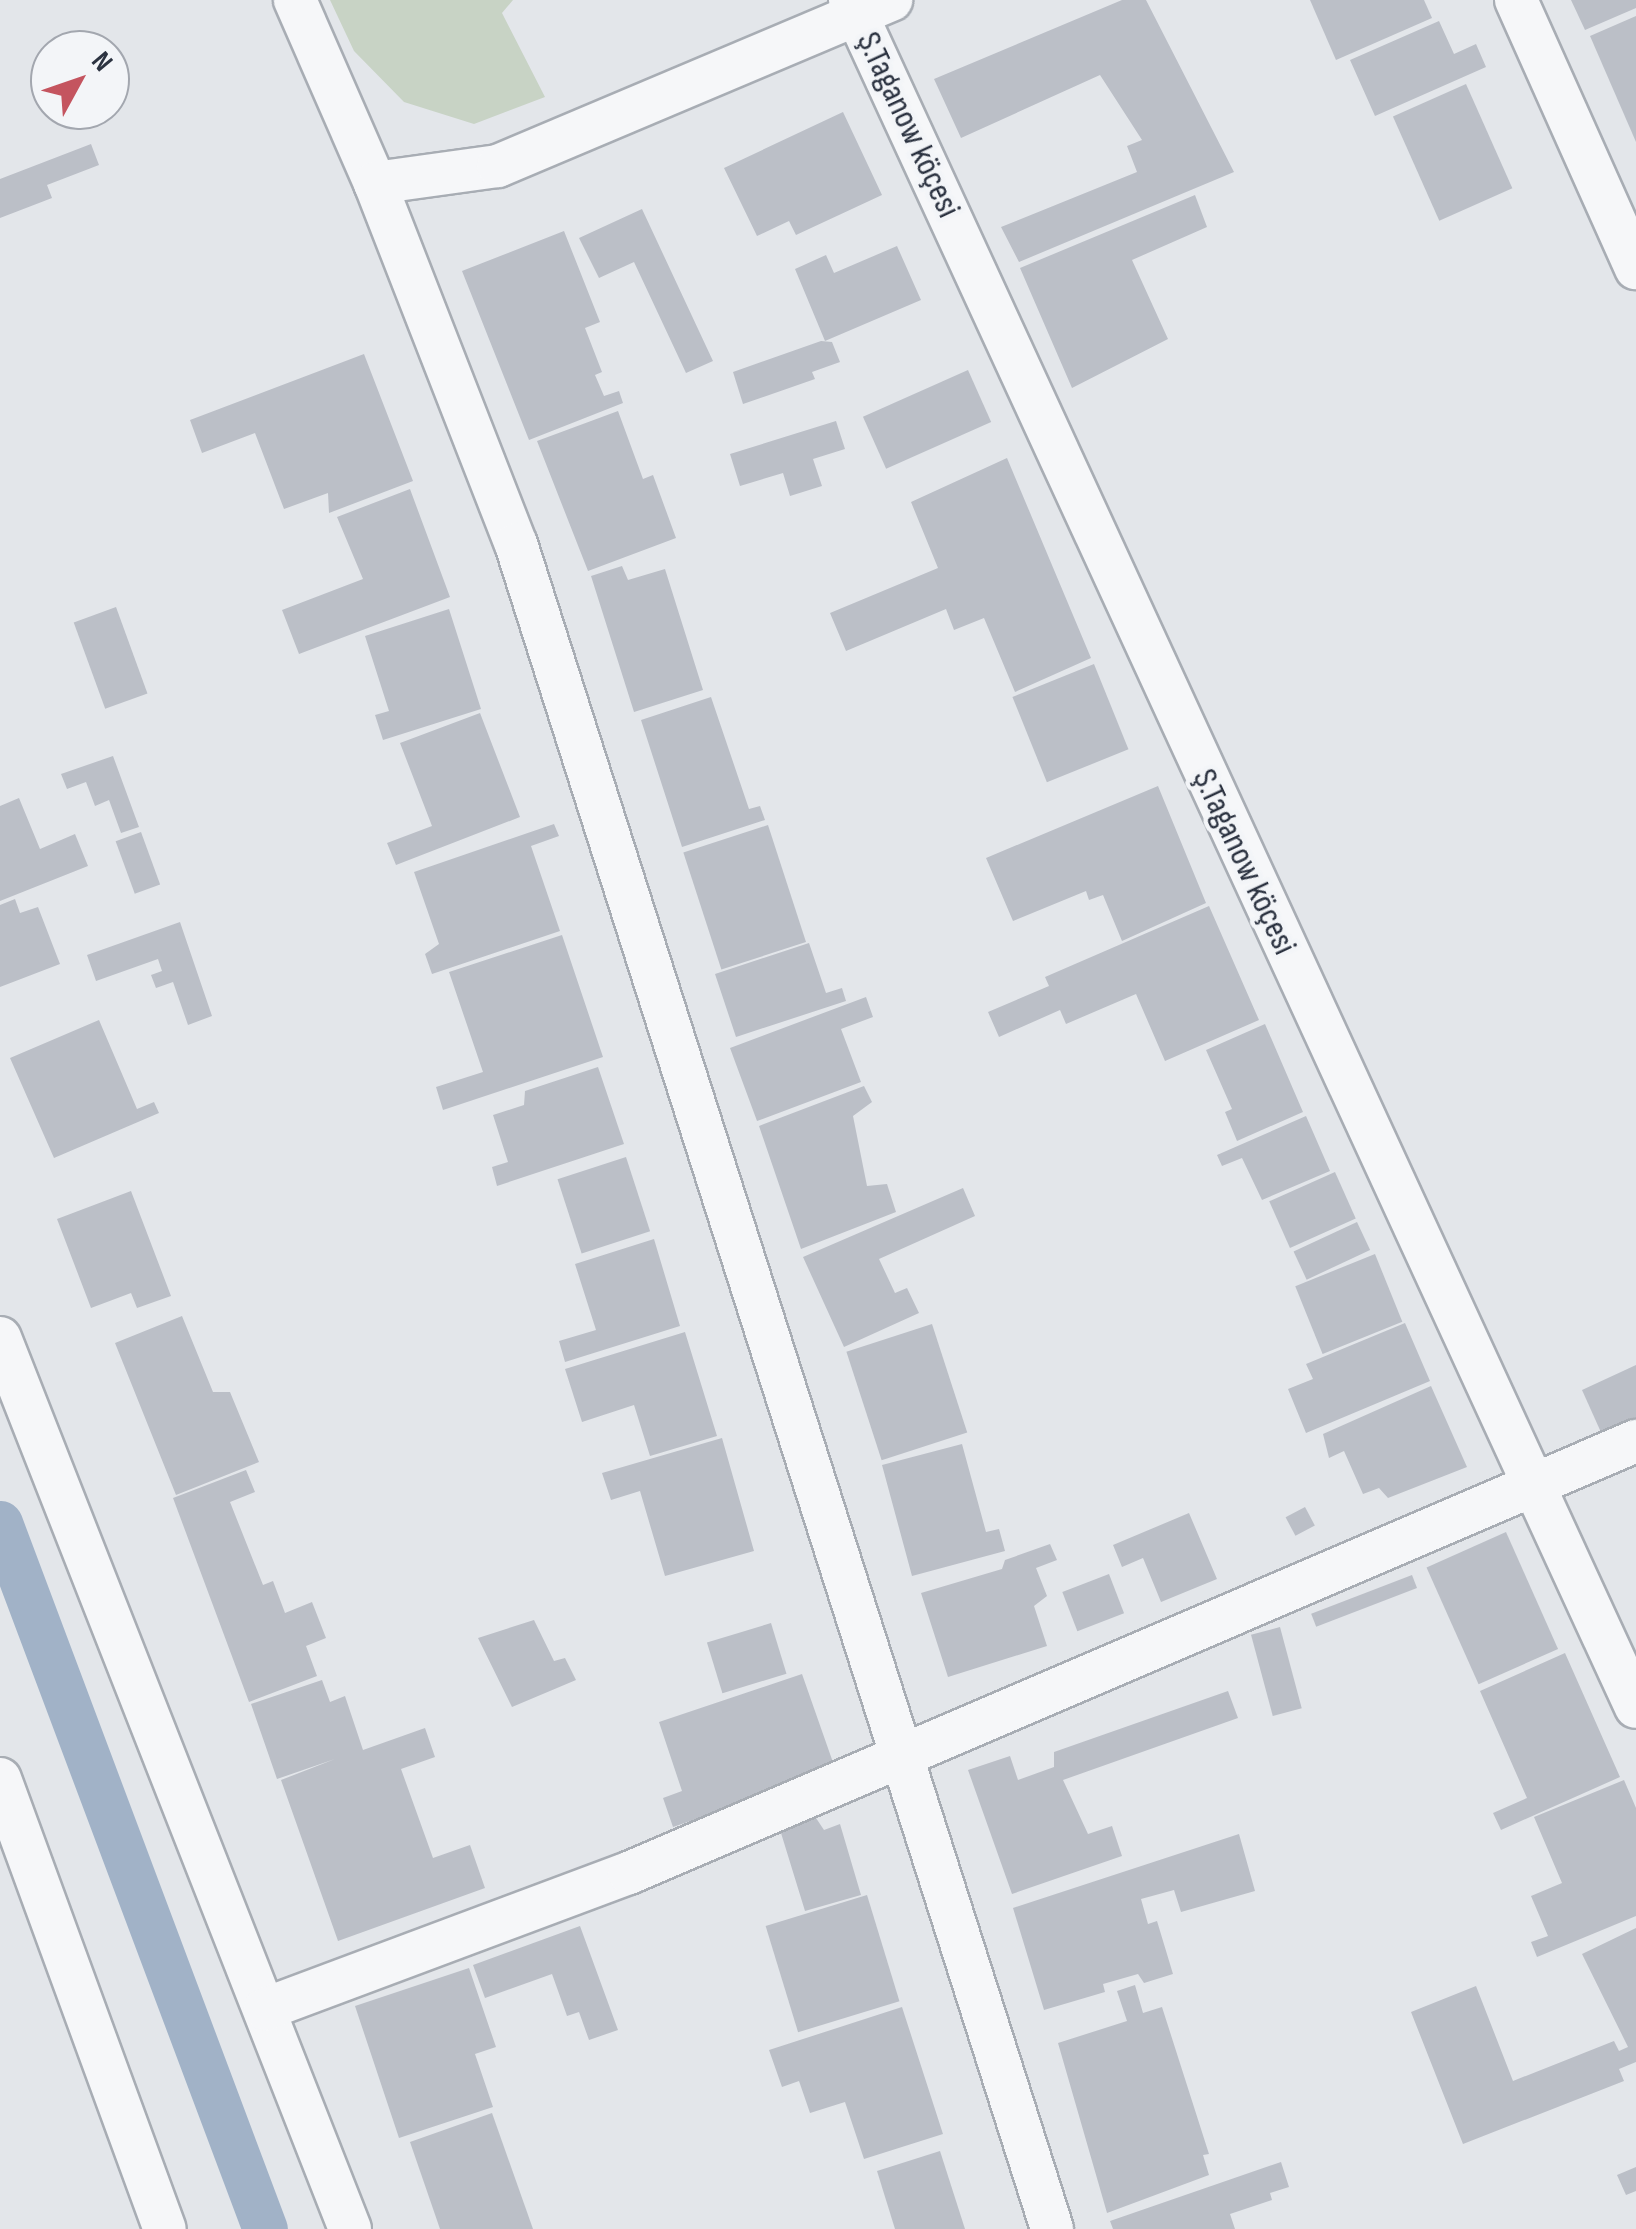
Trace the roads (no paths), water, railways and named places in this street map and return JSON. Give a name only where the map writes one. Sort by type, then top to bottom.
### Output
[{"type":"street","points":[[295,0],[375,183],[516,544],[1052,2229]]},
{"type":"street","points":[[1516,0],[1636,268]]},
{"type":"street","points":[[375,183],[498,166],[866,5]]},
{"type":"street","name":"Ş.Taganow köçesi","points":[[866,5],[1531,1490],[1636,1707]]},
{"type":"street","points":[[0,1338],[350,2229]]},
{"type":"street","points":[[265,2009],[629,1874],[1636,1442]]},
{"type":"street","points":[[0,1779],[166,2229]]},
{"type":"waterway","points":[[0,1523],[265,2229]]}]
